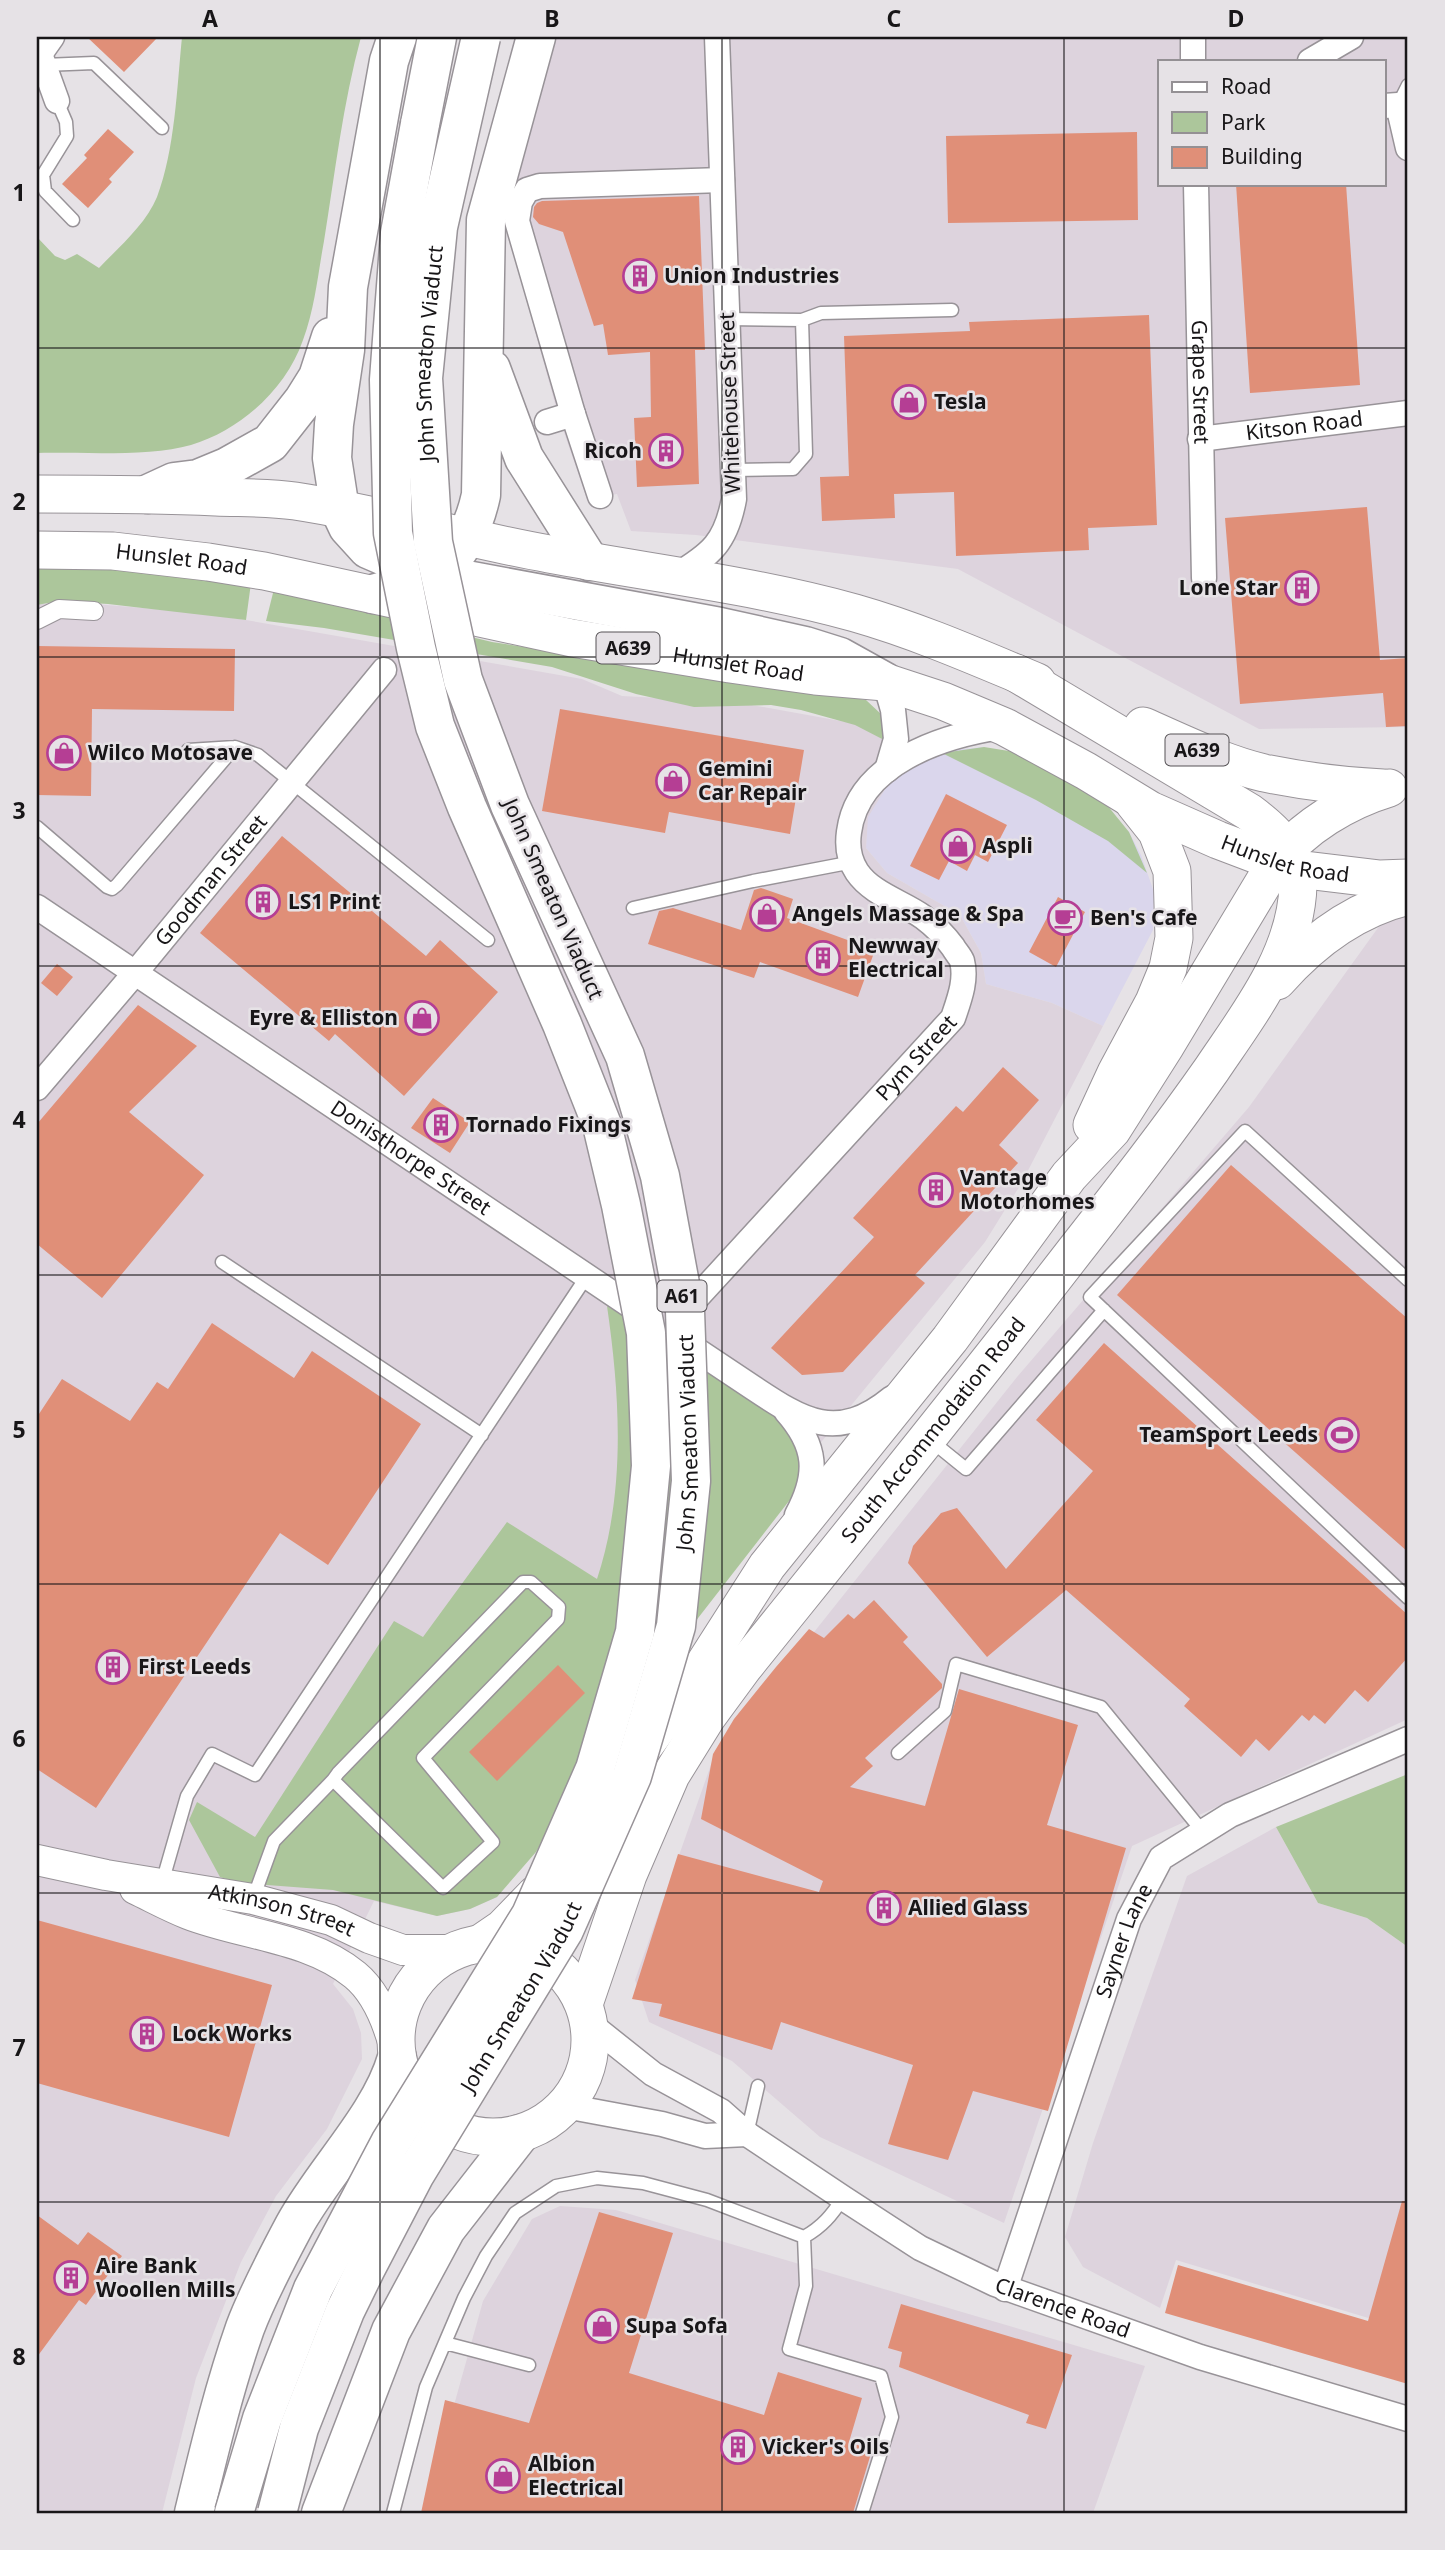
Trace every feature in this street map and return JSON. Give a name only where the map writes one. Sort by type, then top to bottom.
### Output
[{"type":"highway","points":[[397,37],[389,61],[348,288],[345,350],[332,458],[340,510],[348,527],[368,549],[435,574],[720,627],[805,646],[840,657],[885,682]]},
{"type":"highway","name":"John Smeaton Viaduct","points":[[234,2513],[262,2419],[313,2289],[390,2143],[531,1915],[595,1769],[635,1632],[651,1466],[646,1333],[602,1125],[435,726],[416,649],[393,533],[389,380],[400,233],[430,62],[437,37]]},
{"type":"highway","name":"John Smeaton Viaduct","points":[[278,2513],[299,2428],[345,2311],[415,2174],[564,1930],[632,1776],[676,1626],[691,1480],[685,1311],[660,1176],[625,1056],[510,805],[463,680],[433,542],[423,378],[438,226],[481,37]]},
{"type":"highway","points":[[373,594],[435,574],[466,537],[478,512],[481,495],[486,220],[536,37]]},
{"type":"highway","points":[[148,494],[174,482],[198,479],[227,467],[270,443],[318,377],[348,288]]},
{"type":"highway","points":[[483,347],[524,458],[590,561]]},
{"type":"highway","points":[[194,2513],[217,2420],[246,2325],[295,2224],[391,2078],[396,2054]]},
{"type":"highway","points":[[321,2513],[391,2331],[446,2229],[520,2134]]},
{"type":"main road","name":"A639","points":[[37,494],[148,494],[293,501],[853,612],[925,635],[989,660],[1209,754],[1262,772],[1350,786],[1399,788]]},
{"type":"main road","name":"Hunslet Road","points":[[37,550],[113,551],[167,556],[264,571],[488,621],[607,644],[815,676],[885,682],[943,701],[1005,727],[1086,771],[1131,800],[1217,840],[1286,860],[1380,879],[1408,878]]},
{"type":"main road","points":[[1016,673],[1249,812],[1265,824],[1286,860],[1321,821],[1353,802],[1399,788]]},
{"type":"main road","points":[[1069,1176],[1116,1073],[1154,1002],[1168,968],[1174,938],[1172,871],[1157,832],[1131,800]]},
{"type":"main road","name":"South Accommodation Road","points":[[1286,860],[1296,905],[1284,950],[1254,1008],[1181,1113],[929,1439],[743,1668],[671,1775],[628,1875],[586,2014],[589,2055],[579,2085],[565,2106],[546,2122],[520,2134],[490,2137],[462,2133],[435,2119],[414,2098],[400,2071],[396,2054],[396,2026],[407,1992],[429,1965],[468,1946],[524,1909],[558,1866],[705,1663],[767,1566],[991,1286],[1069,1176],[1112,1130],[1286,860]]},
{"type":"main road","points":[[1254,1008],[1296,959],[1318,941],[1371,907],[1408,896]]},
{"type":"main road","points":[[468,1946],[508,1943],[539,1954],[559,1968],[574,1986],[586,2014]]},
{"type":"street","name":"Whitehouse Street","points":[[675,576],[715,549],[729,523],[734,499],[717,37]]},
{"type":"street","points":[[1193,37],[1194,60]]},
{"type":"street","points":[[1312,60],[1351,37]]},
{"type":"street","points":[[43,52],[57,101]]},
{"type":"street","points":[[1397,99],[1408,148]]},
{"type":"street","points":[[600,496],[573,414],[517,221],[520,202],[527,190],[540,186],[722,180]]},
{"type":"street","name":"Grape Street","points":[[1196,186],[1204,578]]},
{"type":"street","name":"Kitson Road","points":[[1200,439],[1408,413]]},
{"type":"street","points":[[547,422],[573,414]]},
{"type":"street","points":[[37,620],[59,609],[94,611]]},
{"type":"street","name":"Goodman Street","points":[[37,1088],[384,670]]},
{"type":"street","points":[[885,682],[893,710],[896,739],[887,770]]},
{"type":"street","points":[[853,862],[847,846],[851,816],[867,790],[887,770],[948,739],[1005,727]]},
{"type":"street","name":"Pym Street","points":[[667,1330],[953,1018],[962,991],[962,960],[944,935],[923,917],[880,892],[858,874],[853,862]]},
{"type":"street","name":"Donisthorpe Street","points":[[37,907],[784,1408],[815,1423],[840,1424],[854,1421],[887,1402],[931,1362]]},
{"type":"street","name":"Donisthorpe Street","points":[[767,1566],[800,1510],[813,1468],[806,1437],[784,1408]]},
{"type":"street","name":"Sayner Lane","points":[[1005,2289],[1129,1919],[1161,1858],[1230,1815],[1408,1739]]},
{"type":"street","name":"Atkinson Street","points":[[37,1860],[106,1875],[253,1899],[331,1920],[402,1950],[468,1946]]},
{"type":"street","name":"Atkinson Street","points":[[106,1875],[188,1914],[308,1949],[355,1975],[373,1996],[388,2024],[396,2054]]},
{"type":"street","name":"Clarence Road","points":[[586,2014],[653,2074],[721,2111],[747,2134],[920,2248],[1005,2289],[1200,2357],[1408,2419]]},
{"type":"street","points":[[565,2106],[662,2124],[705,2136],[747,2134]]},
{"type":"lane","points":[[43,52],[94,63],[162,128]]},
{"type":"lane","points":[[57,101],[66,122],[67,135],[43,175],[45,191],[72,220]]},
{"type":"lane","points":[[727,319],[802,320],[821,313],[952,310]]},
{"type":"lane","points":[[734,470],[793,469],[806,454],[802,320]]},
{"type":"lane","points":[[37,827],[112,889],[235,747]]},
{"type":"lane","points":[[188,750],[235,747],[258,755],[290,784],[488,940]]},
{"type":"lane","points":[[633,908],[853,862]]},
{"type":"lane","points":[[1408,1280],[1245,1131],[1090,1297],[1408,1598]]},
{"type":"lane","points":[[222,1262],[482,1435]]},
{"type":"lane","points":[[162,1883],[187,1796],[212,1754],[255,1775],[587,1276]]},
{"type":"lane","points":[[929,1439],[966,1469],[1104,1310]]},
{"type":"lane","points":[[253,1899],[274,1841],[523,1582],[531,1582],[559,1607],[558,1619],[422,1758],[493,1842],[443,1888],[333,1780]]},
{"type":"lane","points":[[898,1753],[945,1711],[956,1664],[1101,1707],[1203,1832]]},
{"type":"lane","points":[[747,2134],[758,2086]]},
{"type":"lane","points":[[393,2513],[426,2387],[464,2298],[486,2256],[514,2213],[556,2186],[597,2178],[643,2183],[707,2200],[804,2237]]},
{"type":"lane","points":[[804,2237],[820,2228],[843,2198]]},
{"type":"lane","points":[[804,2237],[806,2286],[789,2349],[881,2376],[892,2417],[862,2513]]},
{"type":"lane","points":[[445,2343],[528,2365]]},
{"type":"shaded area","points":[[554,37],[1408,37],[1408,727],[1259,729],[958,569],[696,535],[631,531],[617,494],[587,499],[559,418],[504,219]]},
{"type":"shaded area","points":[[59,601],[191,612],[246,620],[582,679],[622,696],[735,702],[885,729],[889,783],[868,817],[866,848],[887,873],[960,915],[981,953],[986,984],[1052,1003],[1103,1026],[1021,1184],[985,1242],[768,1507],[653,1660],[497,1897],[470,1909],[437,1916],[374,1901],[333,1984],[353,2009],[361,2033],[362,2059],[327,2129],[276,2196],[241,2262],[196,2378],[162,2513],[37,2513],[37,605]]},
{"type":"shaded area","points":[[984,747],[1129,832],[1141,855],[1154,892],[1153,930],[1103,1026],[1052,1003],[986,984],[981,953],[960,915],[887,873],[866,848],[867,817],[889,783],[915,761],[952,750]]},
{"type":"shaded area","points":[[1408,898],[1408,1719],[1132,1846],[1004,2223],[820,2137],[732,2061],[649,2022],[635,1980],[713,1759],[1017,1377],[1249,1107],[1398,900]]},
{"type":"shaded area","points":[[1276,1827],[1318,1903],[1367,1918],[1408,1947],[1408,2330],[1176,2260],[1160,2308],[1083,2267],[1065,2237],[1093,2143],[1187,1876]]},
{"type":"shaded area","points":[[560,2206],[616,2210],[1145,2366],[1093,2513],[424,2513],[483,2301],[532,2219]]},
{"type":"green space","points":[[182,37],[361,37],[344,113],[316,290],[303,340],[285,375],[273,391],[244,418],[209,438],[191,445],[156,451],[37,453],[37,237],[55,256],[65,260],[77,254],[99,268],[146,217],[157,197],[168,159]]},
{"type":"green space","points":[[37,565],[97,565],[251,583],[246,620],[108,604],[59,601],[37,605]]},
{"type":"green space","points":[[274,589],[492,642],[866,700],[882,715],[886,741],[855,725],[801,710],[771,705],[694,707],[636,694],[552,667],[324,628],[266,621]]},
{"type":"green space","points":[[984,747],[1015,752],[1074,783],[1107,805],[1129,832],[1147,873],[1108,841],[1036,800],[942,753]]},
{"type":"green space","points":[[607,1306],[800,1424],[803,1483],[590,1757],[536,1852],[497,1897],[470,1909],[437,1916],[333,1890],[239,1883],[220,1877],[189,1820],[197,1802],[255,1837],[394,1621],[423,1637],[507,1522],[597,1579],[613,1512],[618,1443],[615,1374]]},
{"type":"green space","points":[[1408,1774],[1408,1947],[1367,1918],[1318,1903],[1276,1827]]},
{"type":"building","points":[[87,37],[158,37],[124,72]]},
{"type":"building","points":[[108,129],[134,152],[109,179],[112,182],[88,208],[62,184],[87,158],[84,155]]},
{"type":"building","points":[[1137,132],[1138,220],[948,223],[946,136]]},
{"type":"building","points":[[1236,186],[1346,186],[1360,385],[1250,393]]},
{"type":"building","name":"Union Industries","points":[[699,196],[705,350],[695,350],[699,484],[637,487],[634,418],[651,417],[650,352],[608,355],[603,324],[594,326],[563,232],[539,224],[533,217],[534,207],[542,201]]},
{"type":"building","points":[[1149,315],[1157,525],[1088,528],[1089,550],[956,556],[954,492],[894,494],[895,518],[822,521],[820,477],[849,476],[844,336],[970,331],[969,322]]},
{"type":"building","name":"Lone Star","points":[[1367,507],[1380,660],[1408,658],[1408,726],[1386,727],[1383,693],[1240,704],[1225,518]]},
{"type":"building","name":"Wilco Motosave","points":[[37,646],[235,649],[234,711],[92,709],[91,796],[37,795]]},
{"type":"building","name":"Gemini Car Repair","points":[[560,709],[804,750],[790,834],[669,812],[665,833],[542,811]]},
{"type":"building","name":"Aspli","points":[[946,794],[1007,825],[988,862],[975,855],[967,871],[949,861],[939,880],[910,866]]},
{"type":"building","points":[[282,836],[426,956],[440,940],[498,992],[404,1096],[335,1034],[329,1041],[200,933]]},
{"type":"building","points":[[761,888],[793,899],[787,918],[875,950],[858,997],[760,962],[754,978],[648,944],[659,911],[673,908],[741,930],[754,890]]},
{"type":"building","points":[[1058,897],[1085,912],[1056,967],[1029,952]]},
{"type":"building","points":[[57,964],[73,977],[57,996],[41,983]]},
{"type":"building","points":[[138,1005],[197,1046],[129,1112],[204,1175],[102,1298],[37,1244],[37,1124]]},
{"type":"building","points":[[1003,1067],[1039,1100],[999,1145],[1018,1163],[915,1275],[925,1283],[843,1372],[802,1375],[771,1348],[874,1237],[853,1218],[956,1106],[963,1112]]},
{"type":"building","name":"Tornado Fixings","points":[[433,1098],[470,1122],[450,1153],[411,1128]]},
{"type":"building","name":"TeamSport Leeds","points":[[1231,1165],[1408,1319],[1408,1552],[1117,1295]]},
{"type":"building","name":"First Leeds","points":[[212,1323],[294,1378],[312,1351],[421,1424],[328,1565],[280,1533],[96,1808],[37,1769],[37,1417],[62,1379],[130,1421],[157,1382],[168,1389]]},
{"type":"building","points":[[1104,1343],[1408,1615],[1408,1657],[1368,1702],[1355,1690],[1325,1724],[1314,1715],[1309,1721],[1302,1715],[1269,1751],[1256,1739],[1241,1757],[1184,1706],[1190,1699],[1066,1590],[987,1657],[908,1563],[913,1546],[941,1513],[957,1508],[1006,1569],[1093,1471],[1036,1420]]},
{"type":"building","name":"Allied Glass","points":[[874,1600],[908,1637],[903,1642],[942,1684],[942,1688],[865,1758],[873,1766],[850,1787],[925,1806],[959,1689],[1078,1725],[1047,1825],[1126,1848],[1048,2111],[973,2091],[948,2160],[888,2144],[913,2065],[781,2022],[772,2050],[659,2016],[662,2004],[632,1999],[678,1854],[819,1892],[823,1881],[701,1819],[713,1754],[734,1719],[809,1629],[824,1638],[848,1614],[854,1619]]},
{"type":"building","points":[[558,1665],[585,1693],[497,1781],[469,1752]]},
{"type":"building","name":"Lock Works","points":[[37,1920],[272,1985],[229,2137],[37,2083]]},
{"type":"building","points":[[1402,2201],[1408,2201],[1408,2384],[1165,2313],[1178,2265],[1368,2321]]},
{"type":"building","points":[[599,2212],[673,2233],[629,2373],[764,2415],[778,2372],[862,2398],[849,2442],[872,2450],[853,2513],[421,2513],[445,2400],[529,2423]]},
{"type":"building","name":"Aire Bank Woollen Mills","points":[[37,2215],[78,2245],[88,2232],[122,2256],[86,2305],[79,2300],[37,2357]]},
{"type":"building","points":[[901,2304],[1072,2355],[1046,2429],[1026,2423],[1029,2415],[899,2367],[902,2352],[888,2348]]},
{"type":"place","name":"Union Industries","points":[[640,276]]},
{"type":"place","name":"Tesla","points":[[909,402]]},
{"type":"place","name":"Ricoh","points":[[666,451]]},
{"type":"place","name":"Lone Star","points":[[1302,588]]},
{"type":"place","name":"Wilco Motosave","points":[[64,753]]},
{"type":"place","name":"Gemini Car Repair","points":[[673,781]]},
{"type":"place","name":"Aspli","points":[[958,846]]},
{"type":"place","name":"LS1 Print","points":[[263,902]]},
{"type":"place","name":"Angels Massage & Spa","points":[[767,914]]},
{"type":"place","name":"Ben's Cafe","points":[[1065,918]]},
{"type":"place","name":"Newway Electrical","points":[[823,958]]},
{"type":"place","name":"Eyre & Elliston","points":[[422,1018]]},
{"type":"place","name":"Tornado Fixings","points":[[441,1125]]},
{"type":"place","name":"Vantage Motorhomes","points":[[936,1190]]},
{"type":"place","name":"TeamSport Leeds","points":[[1342,1435]]},
{"type":"place","name":"First Leeds","points":[[113,1667]]},
{"type":"place","name":"Allied Glass","points":[[884,1908]]},
{"type":"place","name":"Lock Works","points":[[147,2034]]},
{"type":"place","name":"Aire Bank Woollen Mills","points":[[71,2278]]},
{"type":"place","name":"Supa Sofa","points":[[602,2326]]},
{"type":"place","name":"Vicker's Oils","points":[[738,2447]]},
{"type":"place","name":"Albion Electrical","points":[[503,2476]]}]
